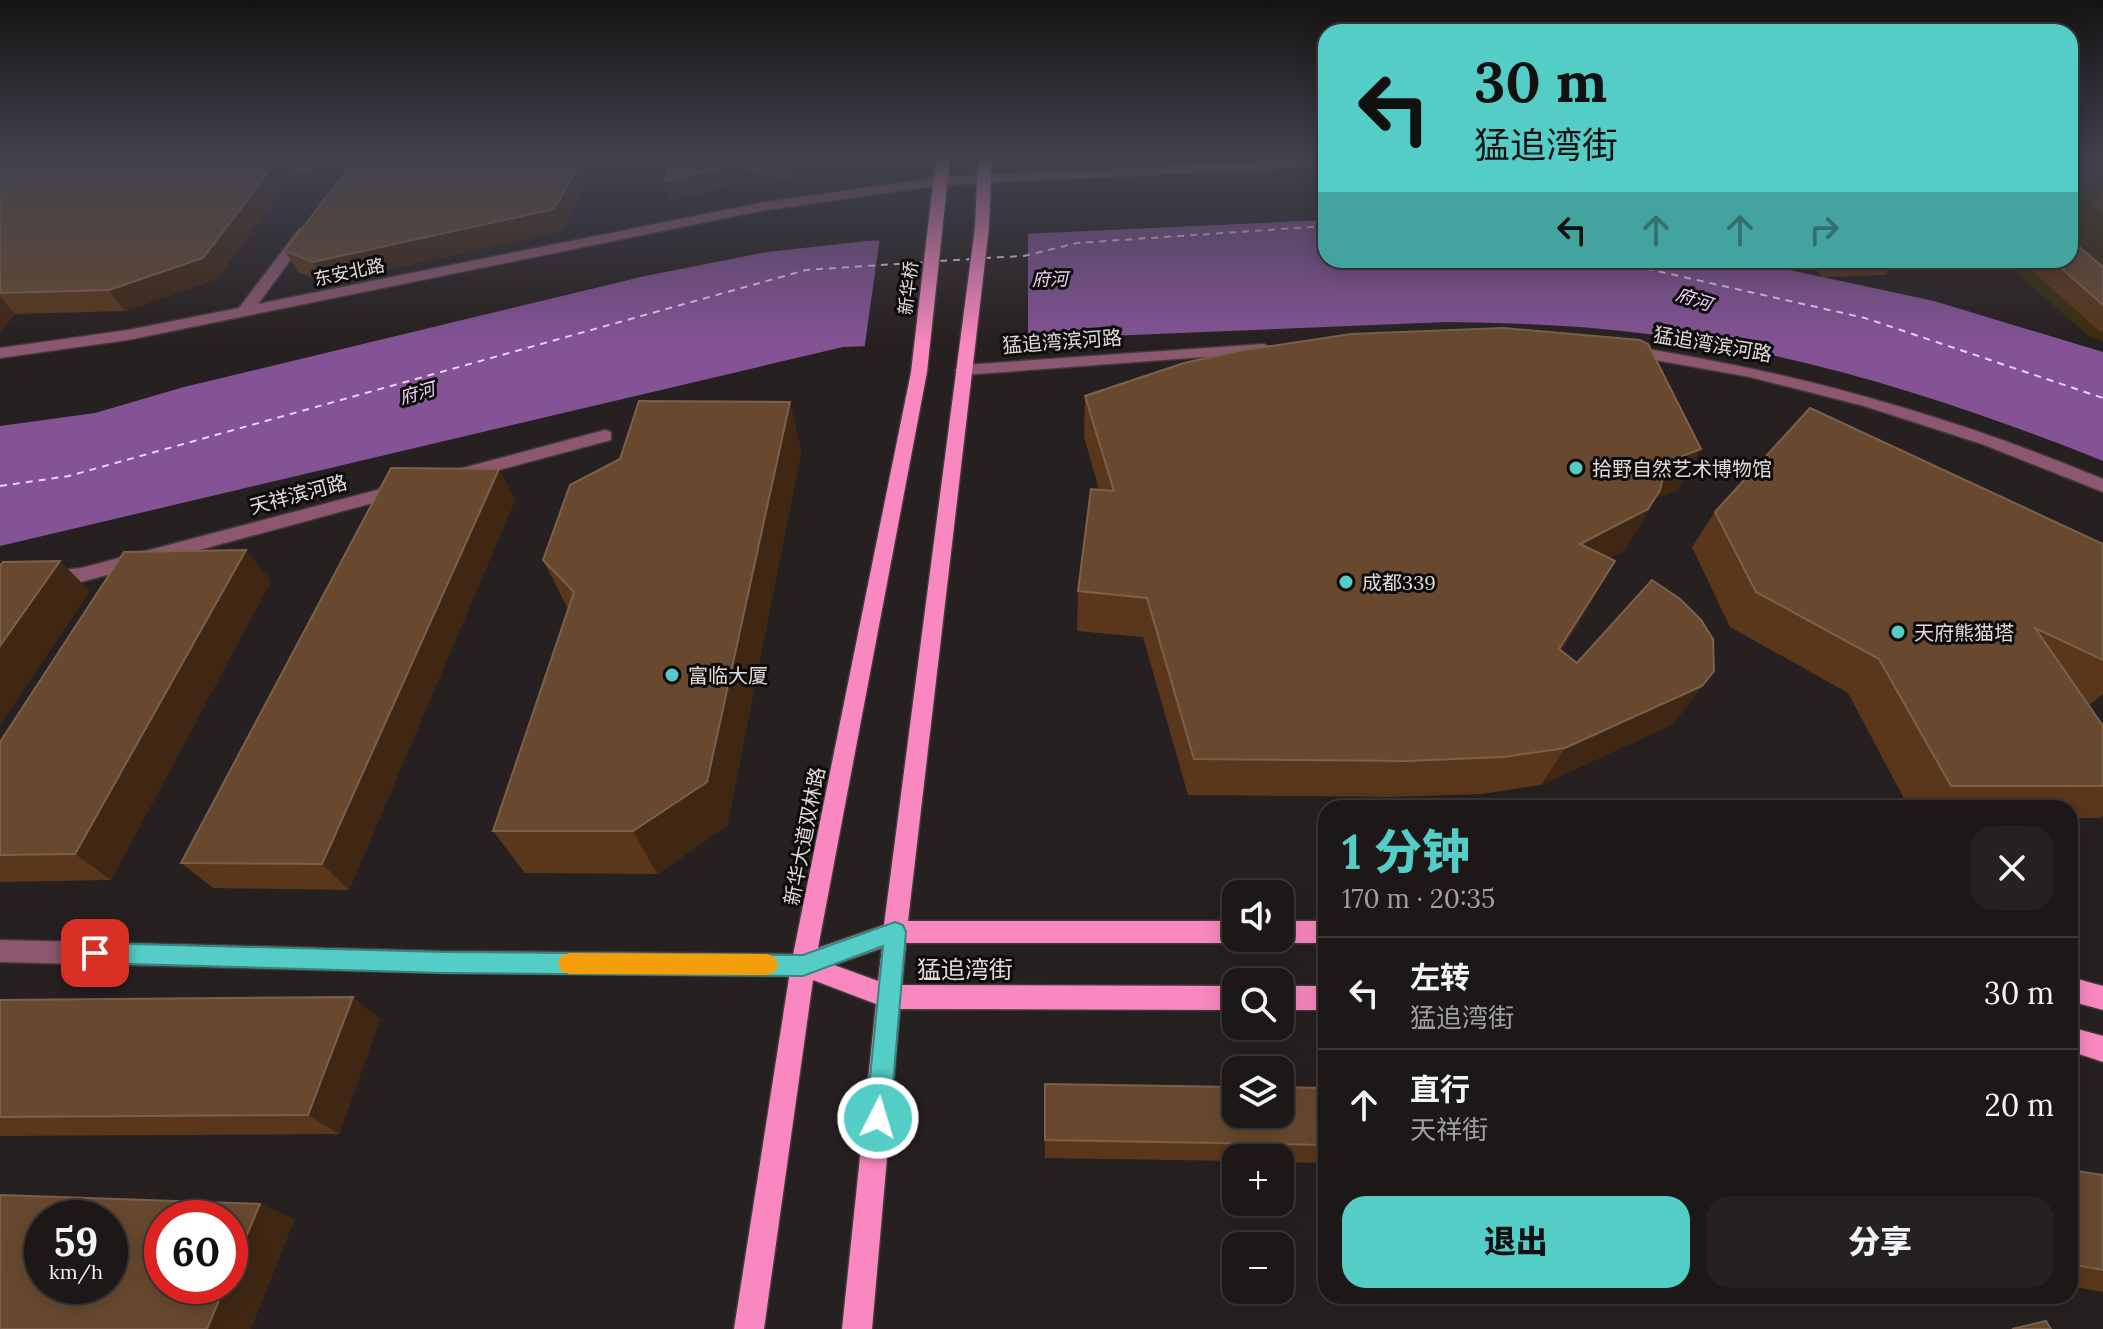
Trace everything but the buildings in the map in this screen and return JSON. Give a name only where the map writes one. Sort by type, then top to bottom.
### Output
[{"type":"main road","name":"新华桥","points":[[920,354],[937,220]]},
{"type":"main road","points":[[857,1329],[895,932],[982,220]]},
{"type":"main road","name":"新华大道双林路","points":[[749,1329],[803,965],[920,354]]},
{"type":"main road","name":"猛追湾街","points":[[803,965],[895,932],[1222,932]]},
{"type":"main road","points":[[1294,932],[1318,932]]},
{"type":"main road","name":"猛追湾街","points":[[803,965],[889,997],[1222,998]]},
{"type":"main road","points":[[2078,991],[2103,998]]},
{"type":"main road","points":[[1294,998],[1318,998]]},
{"type":"main road","points":[[2078,1041],[2103,1049]]},
{"type":"street","name":"东安北路","points":[[0,353],[128,335],[696,220]]},
{"type":"street","points":[[244,312],[311,222]]},
{"type":"street","name":"猛追湾滨河路","points":[[965,360],[1283,348]]},
{"type":"street","name":"猛追湾滨河路","points":[[1606,349],[1707,362],[1849,396],[2040,458],[2103,486]]},
{"type":"street","name":"天祥滨河路","points":[[0,584],[81,575],[605,436]]},
{"type":"street","points":[[0,951],[444,962],[803,965]]},
{"type":"shaded area","points":[[2078,220],[2103,220],[2103,342],[2087,335],[2011,268],[2078,268]]},
{"type":"water","name":"府河","points":[[1318,220],[1318,268],[1780,268],[1934,301],[2103,352],[2103,461],[1937,401],[1764,353],[1623,331],[1448,322],[843,347],[0,546],[0,426],[95,413],[184,387],[645,276],[767,252],[867,241]]},
{"type":"pier","points":[[1028,230],[1028,346],[864,351],[880,237]]},
{"type":"ferry route","points":[[984,258],[1024,256],[1077,243],[1318,227]]},
{"type":"ferry route","points":[[940,261],[973,259]]},
{"type":"ferry route","points":[[0,486],[69,476],[806,270],[926,262]]},
{"type":"ferry route","points":[[1643,268],[1865,318],[2103,398]]},
{"type":"slow traffic","points":[[569,963],[767,965]]},
{"type":"place","name":"拾野自然艺术博物馆","points":[[1576,468]]},
{"type":"place","name":"成都339","points":[[1346,582]]},
{"type":"place","name":"天府熊猫塔","points":[[1898,632]]},
{"type":"place","name":"富临大厦","points":[[672,675]]},
{"type":"route","points":[[95,953],[444,962],[803,965],[895,932],[878,1118]]}]
